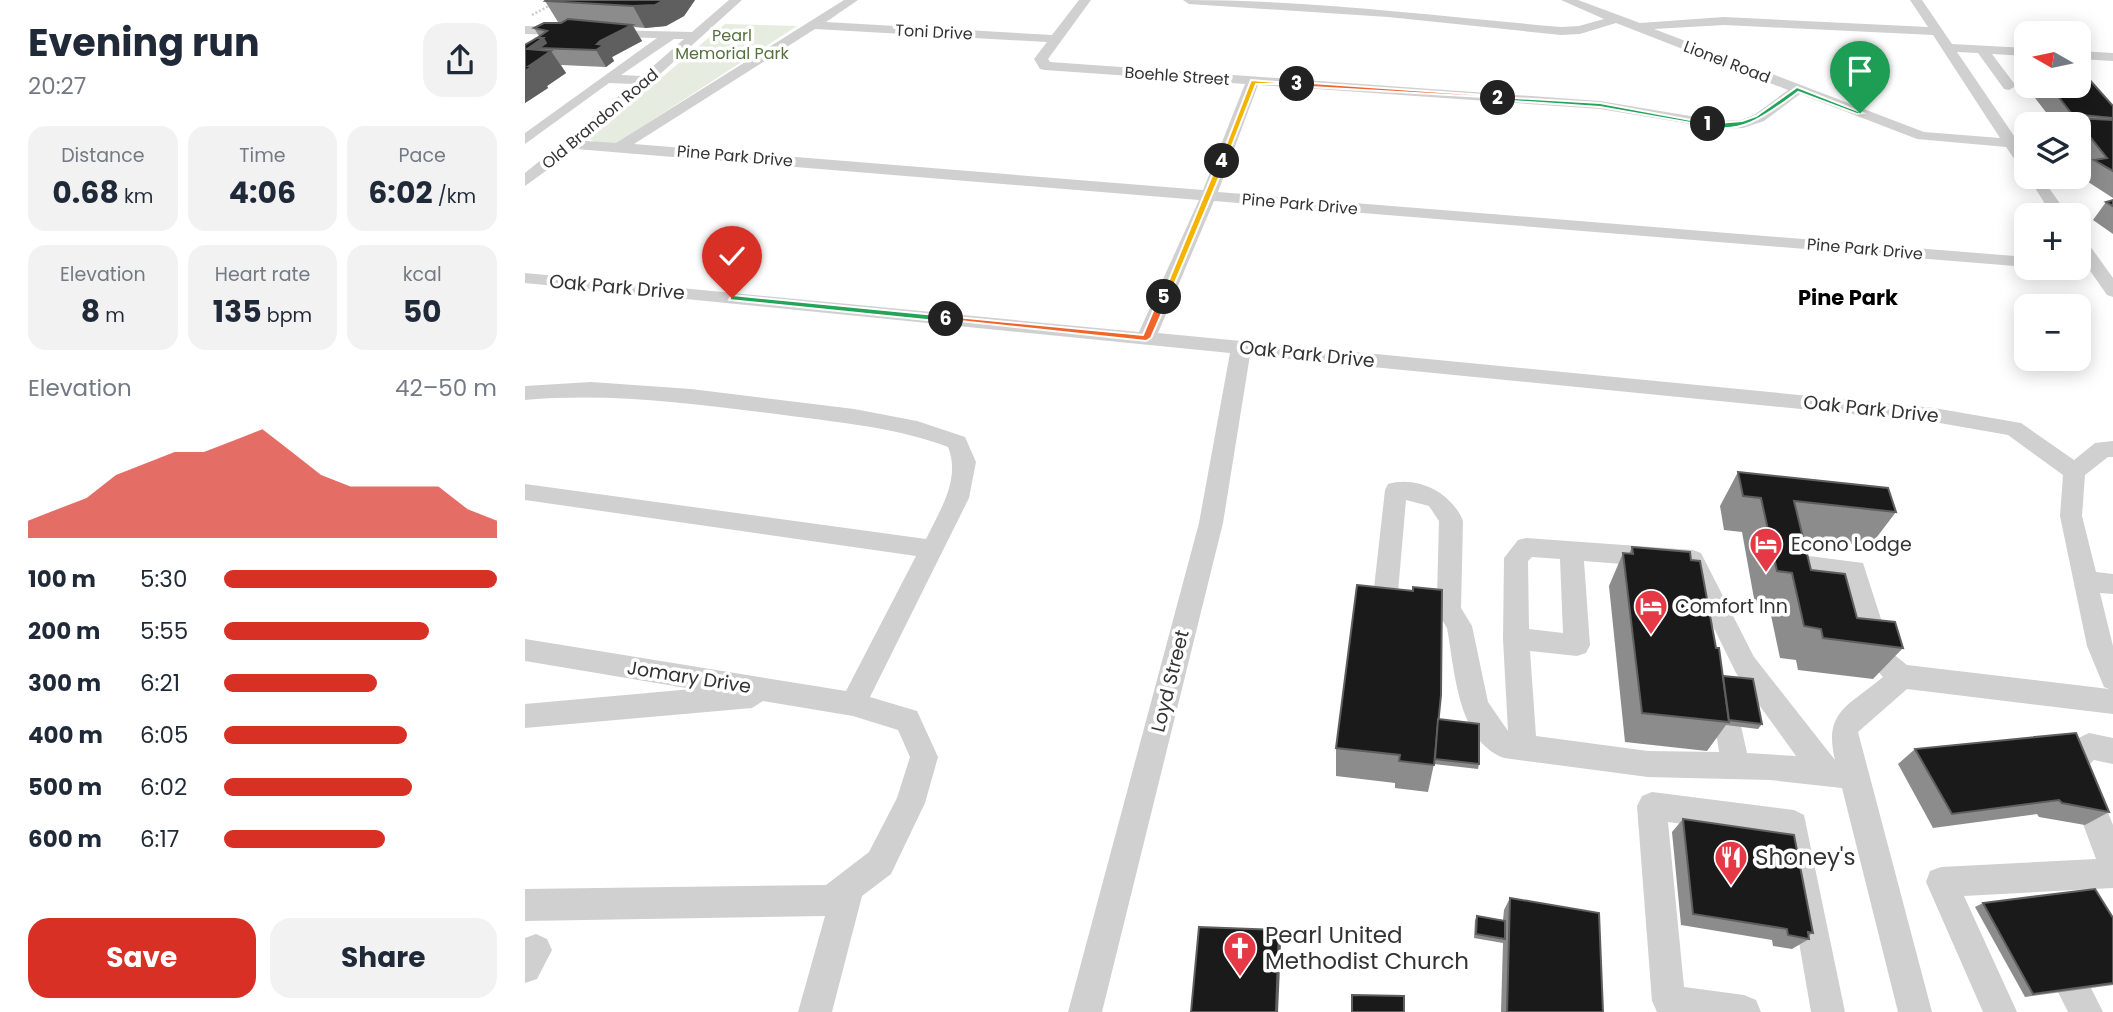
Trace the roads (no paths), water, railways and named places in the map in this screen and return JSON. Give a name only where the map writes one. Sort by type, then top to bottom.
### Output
[{"type":"street","name":"Old Brandon Road","points":[[525,181],[573,144],[736,0]]},
{"type":"street","points":[[621,146],[852,0]]},
{"type":"street","name":"Boehle Street","points":[[1085,0],[1041,59],[1045,66],[1600,105],[1720,125],[1743,124],[1759,118],[1797,89]]},
{"type":"street","points":[[1189,0],[1376,12],[1447,22],[1561,30],[1580,30],[1616,19]]},
{"type":"street","name":"Lionel Road","points":[[1567,0],[1922,136],[2010,143]]},
{"type":"street","points":[[1916,0],[2014,149]]},
{"type":"street","points":[[1638,27],[1735,21],[1937,32]]},
{"type":"street","name":"Toni Drive","points":[[813,25],[1055,39]]},
{"type":"street","points":[[525,30],[697,36]]},
{"type":"street","points":[[525,140],[606,79],[671,35]]},
{"type":"street","points":[[1947,48],[2014,51]]},
{"type":"street","points":[[1982,50],[2009,86]]},
{"type":"street","points":[[2091,56],[2113,57]]},
{"type":"street","points":[[606,79],[646,80]]},
{"type":"street","points":[[1146,338],[1208,197],[1253,81]]},
{"type":"street","name":"Pine Park Drive","points":[[573,144],[2014,261]]},
{"type":"street","points":[[2091,270],[2113,291]]},
{"type":"street","name":"Oak Park Drive","points":[[525,278],[1934,415],[2014,428],[2074,472]]},
{"type":"street","name":"Loyd Street","points":[[1084,1012],[1210,523],[1241,348]]},
{"type":"street","points":[[525,393],[565,388],[679,394],[888,422],[931,432],[957,442],[965,462],[958,498],[853,704]]},
{"type":"street","points":[[2113,449],[2103,449],[2074,472],[2071,516],[2085,580],[2105,634],[2113,679]]},
{"type":"street","points":[[1449,608],[1390,601],[1385,597],[1396,490],[1430,495],[1448,510],[1451,520],[1449,608],[1459,626],[1475,706],[1494,737],[1504,745],[1648,764],[1735,766],[1854,776]]},
{"type":"street","points":[[525,492],[933,549]]},
{"type":"street","points":[[1523,747],[1516,639],[1516,558],[1526,547],[1693,560],[1745,665],[1825,773]]},
{"type":"street","points":[[1516,639],[1577,645],[1571,550]]},
{"type":"street","points":[[1801,565],[1853,570],[1881,660],[1902,677]]},
{"type":"street","points":[[2085,580],[2113,584]]},
{"type":"street","points":[[1718,671],[1715,650],[1731,638]]},
{"type":"street","name":"Jomary Drive","points":[[525,650],[853,704],[907,720],[924,757],[910,803],[880,863],[831,900],[525,905]]},
{"type":"street","points":[[525,716],[786,693]]},
{"type":"street","points":[[1729,726],[1735,766]]},
{"type":"street","points":[[2113,751],[2089,746],[2074,762],[2113,863]]},
{"type":"street","points":[[815,1012],[849,887]]},
{"type":"lane","points":[[1915,1012],[1843,737],[1845,726],[1902,677],[1925,677],[2113,702]]},
{"type":"lane","points":[[1744,1012],[1669,1001],[1653,806],[1794,825],[1828,1012]]},
{"type":"lane","points":[[2000,1012],[1941,882],[2020,889],[2113,873]]},
{"type":"place","name":"Econo Lodge","points":[[1766,574]]},
{"type":"place","name":"Comfort Inn","points":[[1651,636]]},
{"type":"place","name":"Shoney's","points":[[1731,887]]},
{"type":"place","name":"Pearl United Methodist Church","points":[[1240,978]]},
{"type":"district","name":"Pine Park","points":[[1848,297]]},
{"type":"park label","name":"Pearl Memorial Park","points":[[732,44]]}]
